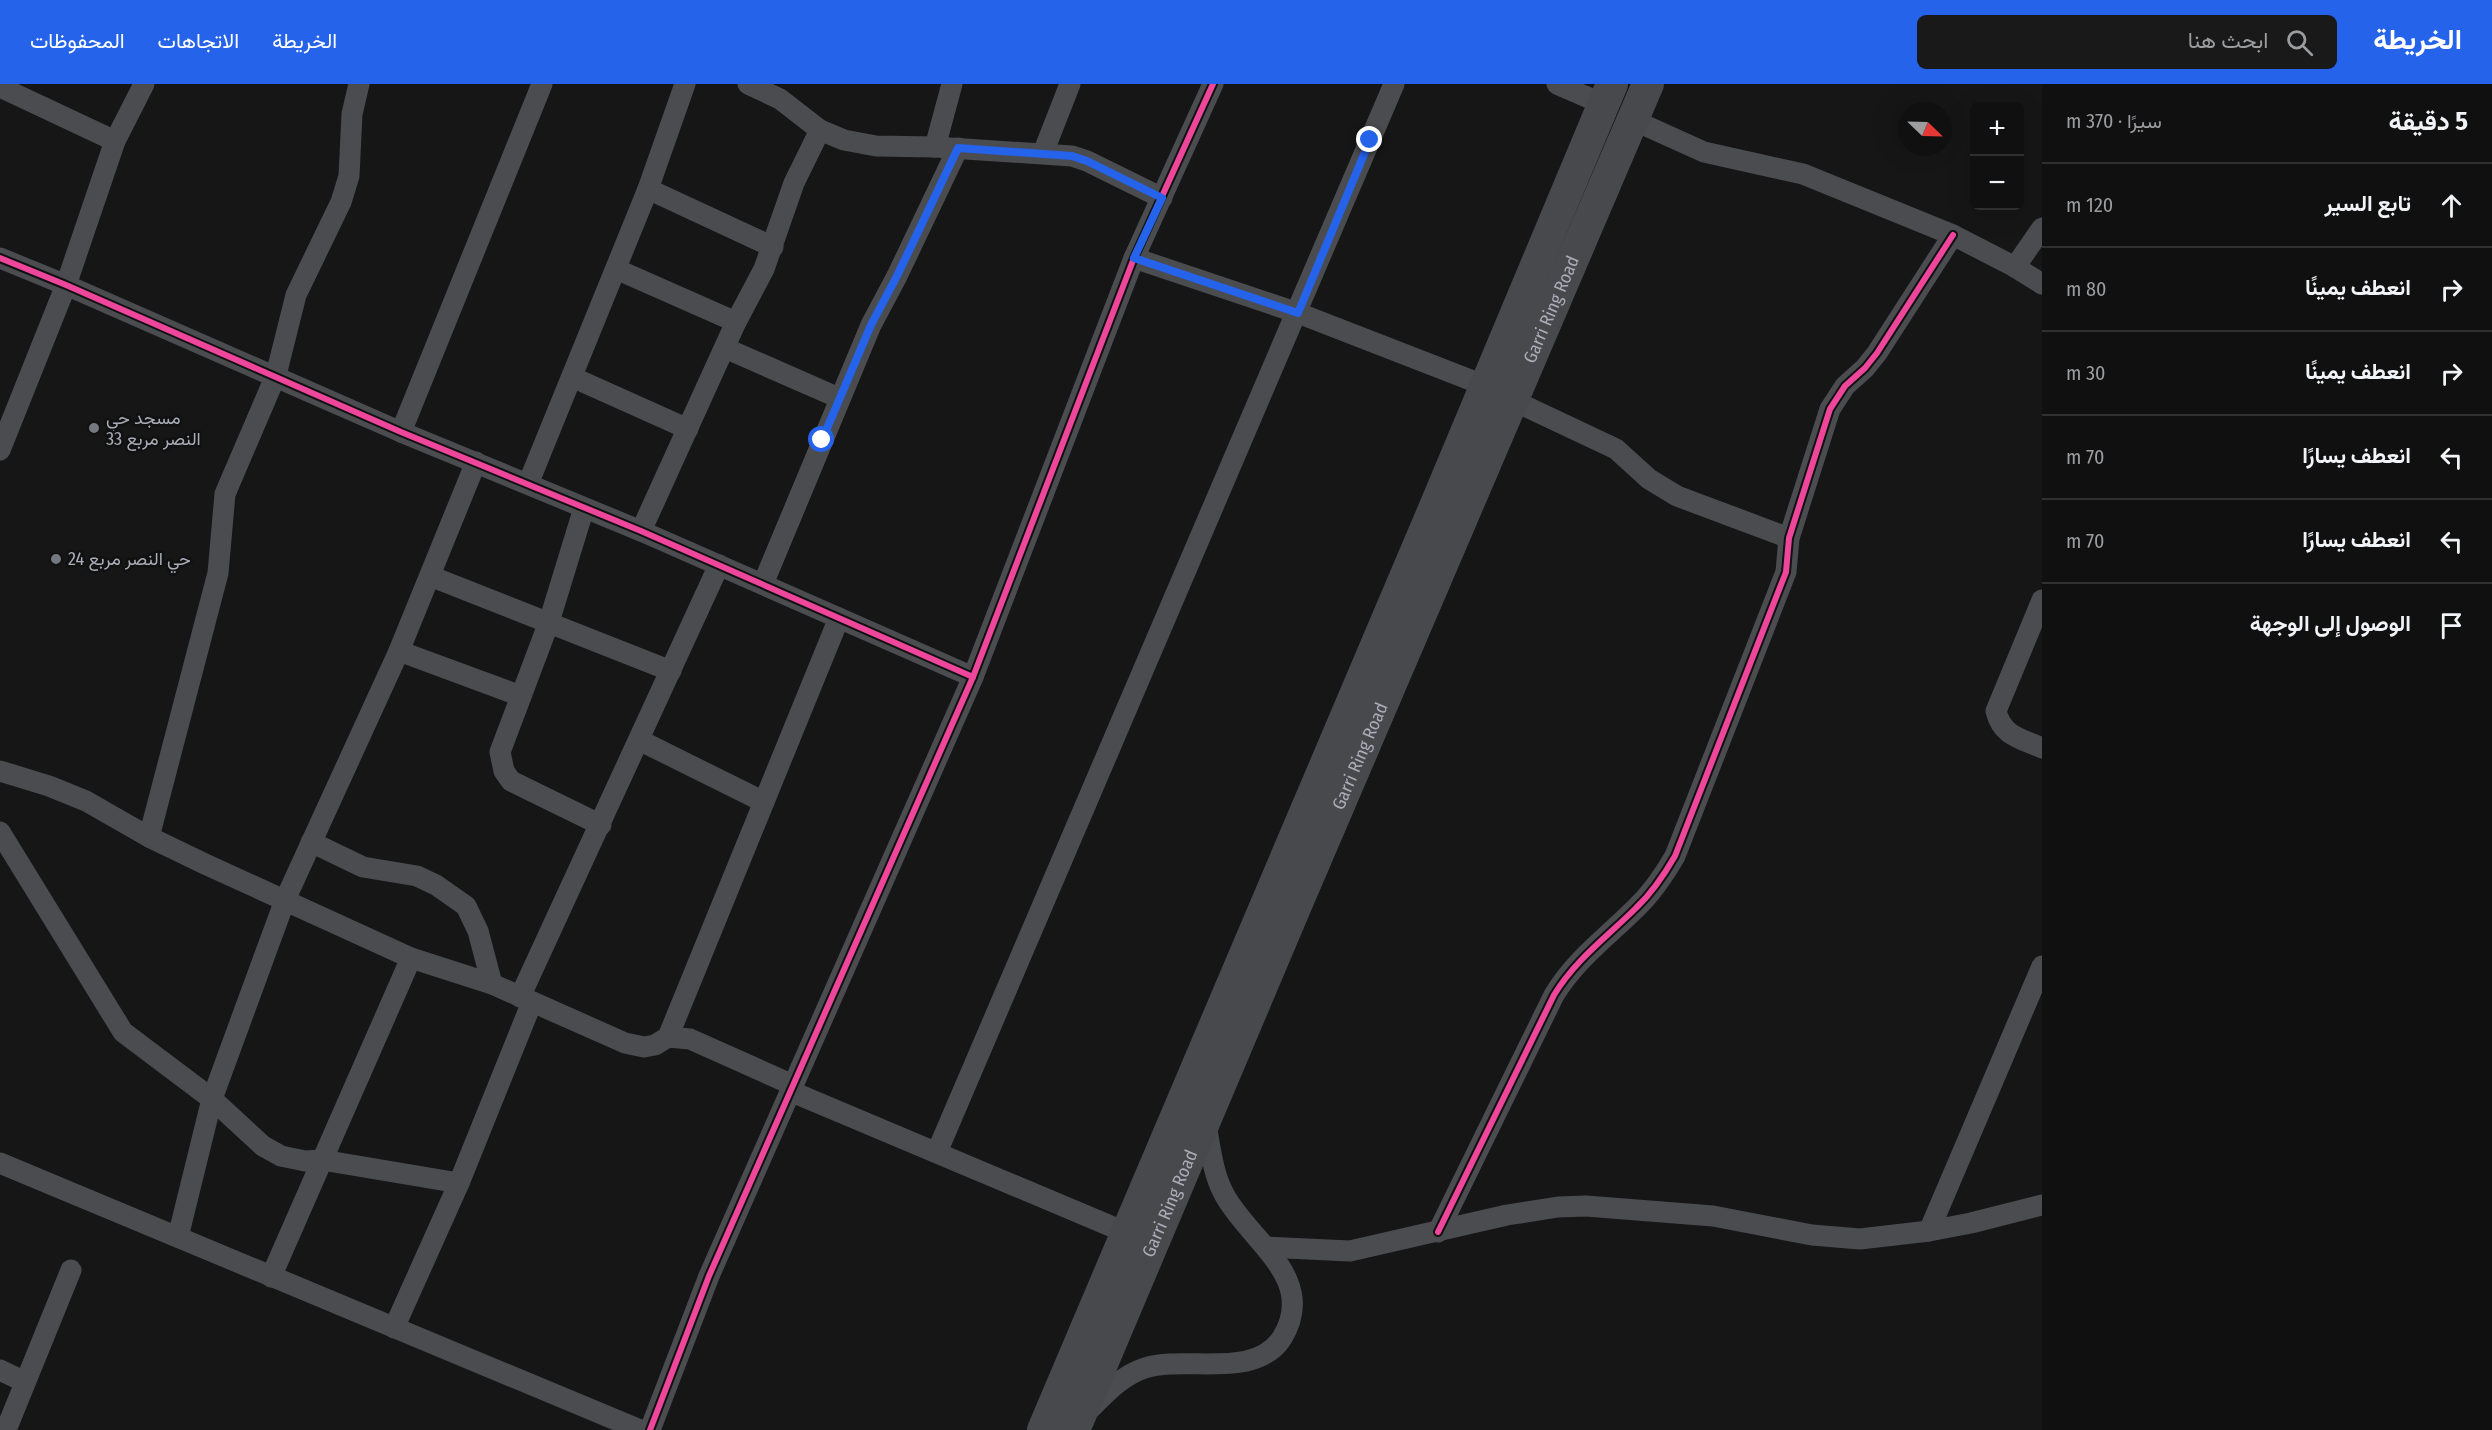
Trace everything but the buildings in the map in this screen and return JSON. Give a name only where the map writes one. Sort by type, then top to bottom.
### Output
[{"type":"highway","name":"Garri Ring Road","points":[[1043,1430],[1127,1233],[1498,393],[1633,120],[1648,84]]},
{"type":"highway","name":"Garri Ring Road","points":[[1076,1426],[1205,1119],[1498,393],[1608,94]]},
{"type":"street","points":[[0,450],[66,285],[115,141],[144,84]]},
{"type":"street","points":[[149,837],[218,573],[225,494],[276,375],[297,295],[341,202],[349,176],[352,114],[359,84]]},
{"type":"street","points":[[401,432],[542,84]]},
{"type":"street","points":[[528,484],[648,189],[685,84]]},
{"type":"street","points":[[748,84],[780,99],[820,130],[844,140],[876,146],[1061,154],[1087,161],[1162,198]]},
{"type":"street","points":[[935,147],[952,84]]},
{"type":"street","points":[[1043,153],[1070,84]]},
{"type":"street","points":[[650,1430],[709,1276],[973,677],[1134,258],[1213,84]]},
{"type":"street","points":[[937,1152],[1099,769],[1298,313],[1394,84]]},
{"type":"street","points":[[1557,84],[1608,94]]},
{"type":"street","points":[[0,87],[115,141]]},
{"type":"street","points":[[1633,120],[1704,153],[1803,174],[1953,236],[2015,267],[2042,284]]},
{"type":"street","points":[[641,531],[736,322],[773,247],[794,183],[820,130]]},
{"type":"street","points":[[763,584],[871,325],[958,148]]},
{"type":"street","points":[[648,189],[773,247]]},
{"type":"street","points":[[2015,267],[2042,228]]},
{"type":"street","points":[[1438,1232],[1554,995],[1568,973],[1611,929],[1637,908],[1659,882],[1675,856],[1786,572],[1790,538],[1830,409],[1837,396],[1872,361],[1953,236]]},
{"type":"street","points":[[0,258],[276,375],[401,432],[641,531],[973,677]]},
{"type":"street","points":[[1134,258],[1298,313],[1498,393],[1616,449],[1649,479],[1677,496],[1790,538]]},
{"type":"street","points":[[616,269],[736,322]]},
{"type":"street","points":[[724,348],[839,398]]},
{"type":"street","points":[[572,377],[688,429]]},
{"type":"street","points":[[178,1237],[212,1099],[285,900],[399,651],[476,462]]},
{"type":"street","points":[[585,508],[549,622],[500,752],[504,771],[511,781],[601,825]]},
{"type":"street","points":[[394,1328],[459,1183],[526,999],[601,825],[719,565]]},
{"type":"street","points":[[430,576],[671,671]]},
{"type":"street","points":[[2042,600],[2035,631],[1996,711],[1999,724],[2007,733],[2042,748]]},
{"type":"street","points":[[0,771],[79,798],[149,837],[411,958],[492,984],[625,1043],[644,1047],[654,1046],[668,1037],[839,618]]},
{"type":"street","points":[[399,651],[521,696]]},
{"type":"street","points":[[639,740],[764,802]]},
{"type":"street","points":[[0,832],[123,1032],[212,1099],[262,1146],[281,1156],[305,1161],[322,1160],[459,1183]]},
{"type":"street","points":[[310,842],[363,867],[417,876],[436,885],[466,906],[478,931],[492,984]]},
{"type":"street","points":[[271,1277],[411,958]]},
{"type":"street","points":[[1929,1232],[2042,966]]},
{"type":"street","points":[[668,1037],[690,1039],[792,1088],[1127,1233]]},
{"type":"street","points":[[1076,1426],[1107,1392],[1126,1377],[1144,1368],[1164,1364],[1239,1362],[1261,1357],[1276,1347],[1287,1330],[1292,1312],[1291,1290],[1282,1268],[1266,1247],[1243,1224],[1223,1194],[1214,1168],[1205,1119]]},
{"type":"street","points":[[0,1163],[640,1430]]},
{"type":"street","points":[[1266,1247],[1350,1251],[1507,1215],[1558,1207],[1586,1206],[1713,1216],[1822,1236],[1860,1239],[1929,1232],[2042,1205]]},
{"type":"street","points":[[6,1430],[71,1270]]},
{"type":"street","points":[[0,1370],[25,1382]]},
{"type":"cycle path","points":[[650,1430],[709,1276],[973,677],[1134,258],[1213,84]]},
{"type":"cycle path","points":[[1438,1232],[1554,995],[1582,959],[1647,896],[1675,856],[1786,572],[1789,538],[1830,409],[1845,386],[1865,368],[1877,353],[1953,235]]},
{"type":"cycle path","points":[[0,258],[401,432],[641,531],[973,677]]},
{"type":"place","name":"مسجد حي النصر مربع 33","points":[[94,428]]},
{"type":"place","name":"حي النصر مربع 24","points":[[56,559]]},
{"type":"route","points":[[822,440],[871,325],[958,148],[1061,154],[1087,161],[1162,198],[1134,258],[1298,313],[1370,140]]}]
